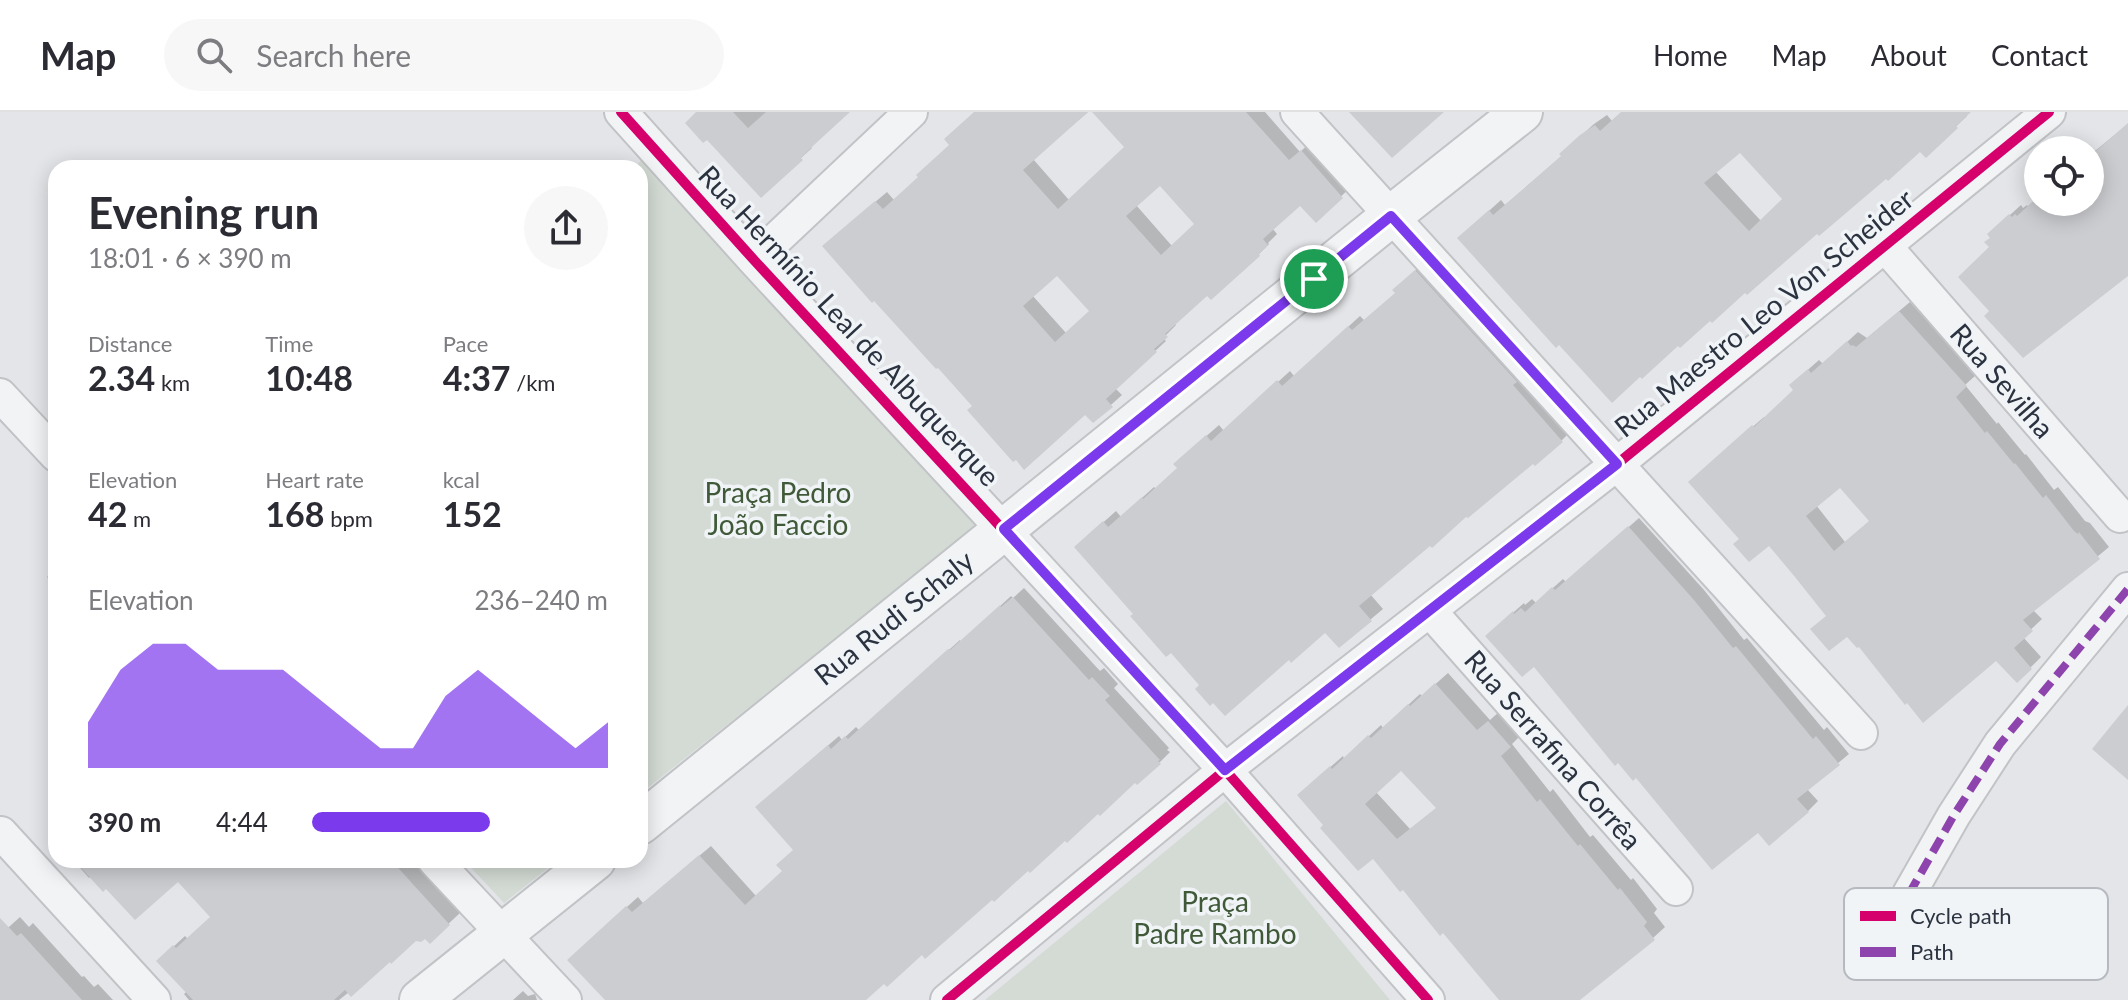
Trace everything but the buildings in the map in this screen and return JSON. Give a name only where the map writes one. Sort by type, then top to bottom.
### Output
[{"type":"street","name":"Rua Hermínio Leal de Albuquerque","points":[[621,112],[1225,770],[1428,1000]]},
{"type":"street","points":[[754,260],[911,112]]},
{"type":"street","points":[[1297,112],[1861,733]]},
{"type":"street","name":"Rua Rudi Schaly","points":[[648,818],[1522,112]]},
{"type":"street","name":"Rua Maestro Leo Von Scheider","points":[[947,1000],[1225,770],[1617,464],[2049,112]]},
{"type":"street","name":"Rua Sevilha","points":[[1885,246],[2120,516]]},
{"type":"street","points":[[0,395],[48,446]]},
{"type":"street","points":[[1912,888],[1954,815],[2000,744],[2128,589]]},
{"type":"street","name":"Rua Serrafina Corrêa","points":[[1430,611],[1676,889]]},
{"type":"street","points":[[1,833],[154,1000]]},
{"type":"street","points":[[441,868],[565,1000]]},
{"type":"street","points":[[420,1000],[585,868]]},
{"type":"green space","name":"Praça Pedro João Faccio","points":[[648,161],[979,524],[648,788]]},
{"type":"green space","name":"Praça Padre Rambo","points":[[1226,801],[1390,1000],[985,1000]]},
{"type":"green space","points":[[471,868],[548,868],[504,903]]},
{"type":"marked path","points":[[1912,888],[1954,815],[2000,744],[2128,589]]},
{"type":"cycle path","points":[[621,112],[1225,770],[1428,1000]]},
{"type":"cycle path","points":[[947,1000],[1225,770],[1617,464],[2049,112]]},
{"type":"route","points":[[1391,216],[1617,464],[1225,770],[1004,529],[1314,279],[1391,216]]}]
